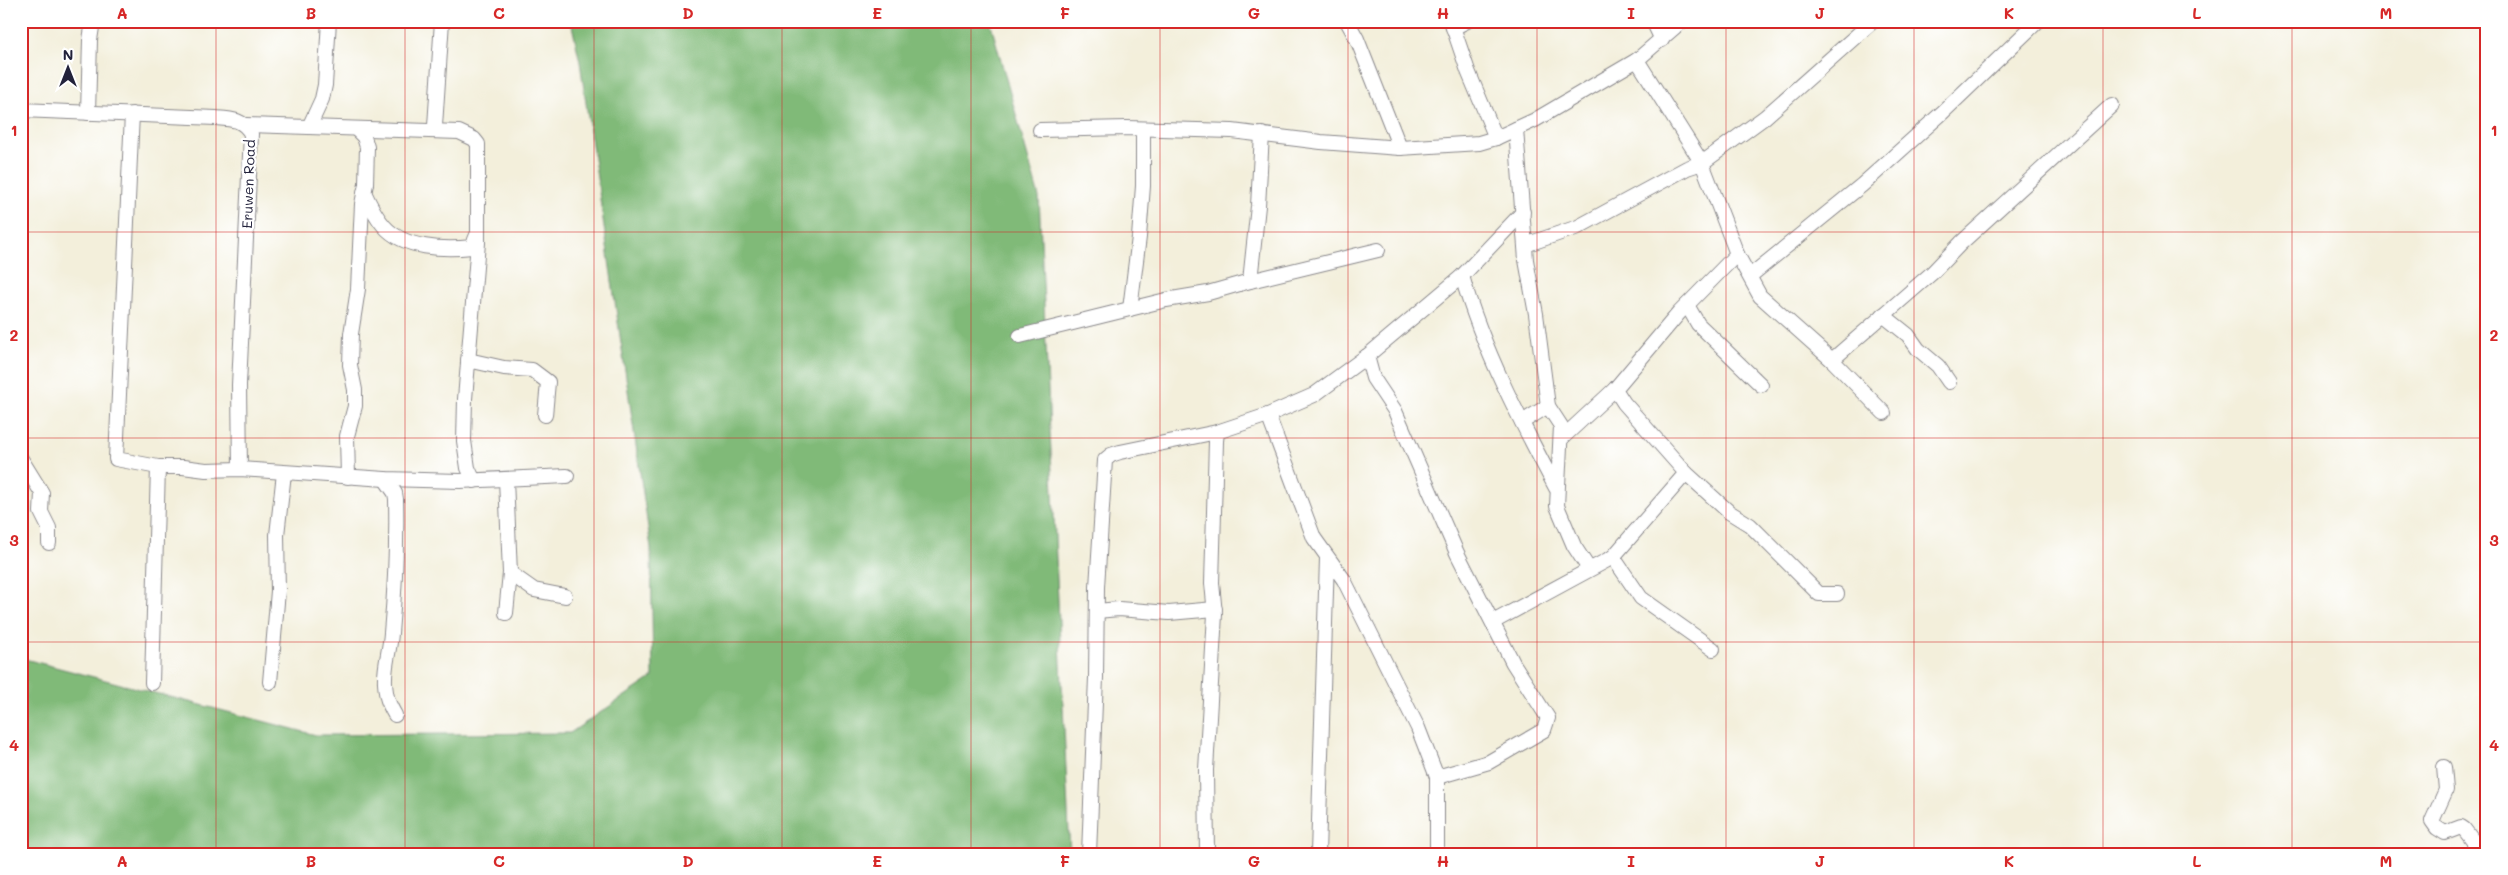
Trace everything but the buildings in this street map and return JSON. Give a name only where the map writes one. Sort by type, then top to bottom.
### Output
[{"type":"street","points":[[88,113],[92,21]]},
{"type":"street","points":[[310,125],[322,99],[325,85],[329,21]]},
{"type":"street","points":[[435,126],[442,21]]},
{"type":"street","points":[[1347,21],[1357,39],[1400,148]]},
{"type":"street","points":[[1467,21],[1452,25],[1468,71],[1496,138]]},
{"type":"street","points":[[1653,21],[1662,40]]},
{"type":"street","points":[[1040,130],[1232,130],[1400,148],[1478,143],[1496,138],[1516,129],[1637,60],[1682,21]]},
{"type":"street","points":[[1525,245],[1578,227],[1687,168],[1702,162],[1765,117],[1873,21]]},
{"type":"street","points":[[1750,276],[1862,185],[1942,113],[2038,21]]},
{"type":"street","points":[[1637,60],[1702,162],[1737,254],[1763,299],[1832,360],[1884,413]]},
{"type":"street","points":[[1832,360],[1932,273],[1961,243],[2112,105]]},
{"type":"street","name":"Eruwen Road","points":[[21,110],[234,119],[246,124],[250,134],[239,385],[240,469]]},
{"type":"street","points":[[132,114],[116,459],[158,466],[183,466],[206,470],[240,469],[385,479],[474,481],[567,476]]},
{"type":"street","points":[[246,124],[460,132],[474,139],[480,152],[478,235],[468,360],[464,441],[468,468],[474,481]]},
{"type":"street","points":[[348,477],[347,436],[355,406],[355,390],[350,365],[351,334],[358,289],[367,147],[364,137],[356,129]]},
{"type":"street","points":[[1130,309],[1143,186],[1143,129]]},
{"type":"street","points":[[1516,129],[1525,245],[1548,406],[1561,426],[1556,488],[1557,506],[1574,546],[1589,569]]},
{"type":"street","points":[[1250,281],[1258,206],[1262,134]]},
{"type":"street","points":[[364,192],[383,225],[394,235],[407,242],[440,248],[472,247],[478,235]]},
{"type":"street","points":[[1089,854],[1104,460],[1111,454],[1217,432],[1268,415],[1314,395],[1367,356],[1462,276],[1523,212]]},
{"type":"street","points":[[1020,336],[1130,309],[1208,293],[1378,250]]},
{"type":"street","points":[[1561,439],[1614,389],[1688,305],[1737,254]]},
{"type":"street","points":[[1462,276],[1473,314],[1522,422],[1556,488]]},
{"type":"street","points":[[1688,305],[1698,324],[1761,385]]},
{"type":"street","points":[[1883,315],[1908,336],[1918,350],[1938,366],[1949,382]]},
{"type":"street","points":[[1367,356],[1373,378],[1395,411],[1457,553],[1516,667],[1546,712],[1548,724],[1544,730],[1490,762],[1437,777]]},
{"type":"street","points":[[468,360],[504,368],[535,371],[548,382],[545,415]]},
{"type":"street","points":[[1614,389],[1624,403],[1686,472],[1729,512],[1750,525],[1819,594],[1837,594]]},
{"type":"street","points":[[1522,422],[1548,406]]},
{"type":"street","points":[[1268,415],[1311,532],[1344,580],[1418,728],[1437,777],[1437,854]]},
{"type":"street","points":[[1207,854],[1206,770],[1215,609],[1212,583],[1217,432]]},
{"type":"street","points":[[21,459],[42,493],[41,512],[49,528],[48,543]]},
{"type":"street","points":[[152,683],[158,466]]},
{"type":"street","points":[[1494,622],[1613,557],[1686,472]]},
{"type":"street","points":[[270,682],[278,591],[277,535],[284,473]]},
{"type":"street","points":[[385,479],[396,499],[397,548],[394,603],[390,652],[385,681],[388,706],[395,715]]},
{"type":"street","points":[[506,479],[510,573],[506,613]]},
{"type":"street","points":[[1613,557],[1641,598],[1713,649]]},
{"type":"street","points":[[1318,854],[1328,558]]},
{"type":"street","points":[[510,573],[534,590],[564,596]]},
{"type":"street","points":[[1097,611],[1119,609],[1169,613],[1215,609]]},
{"type":"street","points":[[2444,767],[2446,790],[2432,822],[2445,833],[2461,828],[2464,829],[2483,854]]},
{"type":"green space","points":[[571,21],[990,21],[1039,197],[1070,854],[21,854],[21,658],[316,735],[570,733],[653,677],[651,548],[580,62]]}]
